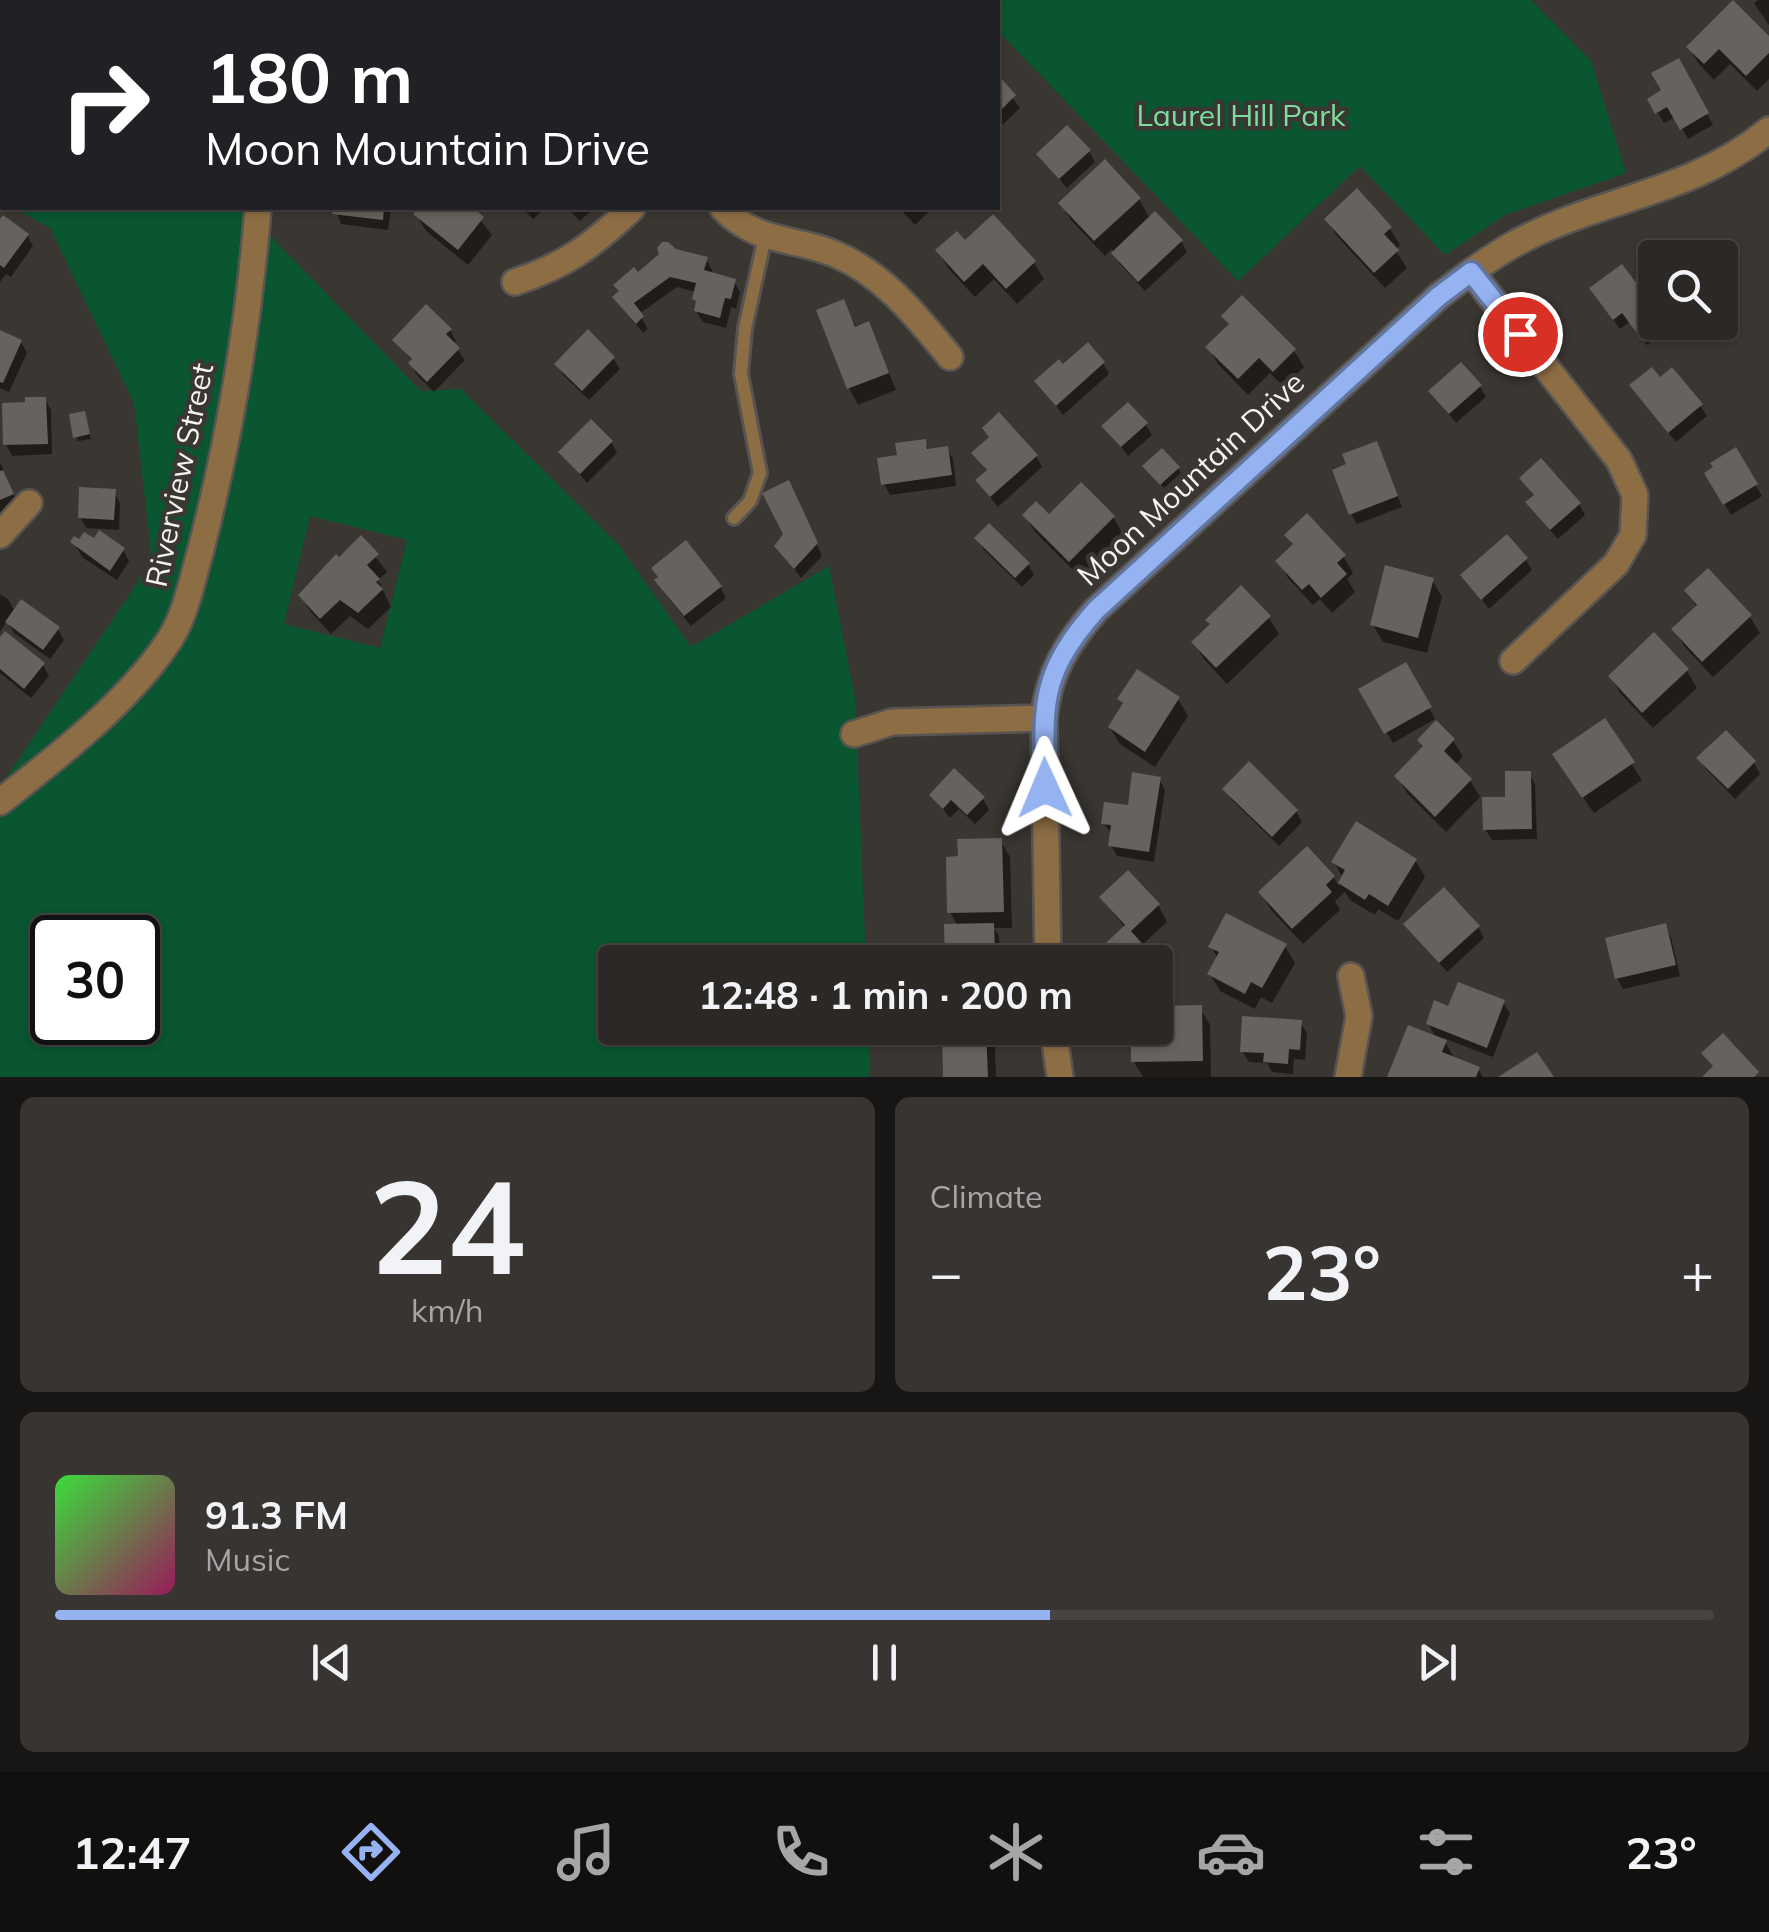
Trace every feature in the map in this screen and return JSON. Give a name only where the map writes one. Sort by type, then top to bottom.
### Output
[{"type":"street","name":"Moon Mountain Drive","points":[[1048,945],[1046,690],[1073,636],[1096,610],[1439,296],[1471,272],[1518,242],[1683,182],[1741,153],[1769,130]]},
{"type":"street","name":"Riverview Street","points":[[0,802],[94,724],[130,686],[167,644],[186,602],[215,495],[252,280],[258,210]]},
{"type":"street","points":[[514,282],[580,254],[630,210]]},
{"type":"street","points":[[724,210],[765,237],[832,253],[862,267],[916,316],[950,357]]},
{"type":"street","points":[[1471,272],[1619,460],[1635,495],[1633,535],[1616,564],[1512,660]]},
{"type":"street","points":[[0,535],[29,502]]},
{"type":"street","points":[[854,734],[892,722],[1044,718]]},
{"type":"street","points":[[1348,1077],[1359,1016],[1351,976]]},
{"type":"street","points":[[1055,1045],[1060,1077]]},
{"type":"lane","points":[[734,518],[750,501],[760,473],[741,374],[745,328],[765,237]]},
{"type":"green space","name":"Laurel Hill Park","points":[[1000,0],[1531,0],[1591,61],[1626,173],[1505,215],[1445,255],[1360,166],[1238,281],[1000,33]]},
{"type":"green space","points":[[18,210],[245,210],[421,391],[461,389],[618,544],[691,647],[829,566],[855,698],[865,945],[598,945],[598,1045],[869,1045],[870,1077],[0,1077],[0,787],[152,561],[134,403],[50,228]],"holes":[[[310,516],[407,540],[380,648],[284,624]]]},
{"type":"building","points":[[1733,0],[1769,36],[1769,53],[1746,76],[1719,49],[1704,64],[1686,47]]},
{"type":"building","points":[[1679,58],[1709,113],[1680,130],[1667,107],[1655,114],[1647,99],[1661,90],[1651,73]]},
{"type":"building","points":[[1000,77],[1016,95],[1000,111]]},
{"type":"building","points":[[1067,125],[1091,150],[1059,179],[1036,154]]},
{"type":"building","points":[[1105,159],[1141,198],[1094,241],[1058,203]]},
{"type":"building","points":[[1357,188],[1392,227],[1384,234],[1399,250],[1374,273],[1324,219]]},
{"type":"building","points":[[333,210],[384,210],[383,220],[332,214]]},
{"type":"building","points":[[416,210],[475,210],[484,217],[458,250],[413,214]]},
{"type":"building","points":[[1155,211],[1183,240],[1138,282],[1111,253]]},
{"type":"building","points":[[993,214],[1036,261],[1006,289],[983,264],[964,282],[935,250],[957,231],[965,240]]},
{"type":"building","points":[[3,215],[29,234],[4,268],[0,265]]},
{"type":"building","points":[[662,242],[708,257],[704,270],[736,279],[720,318],[694,311],[696,283],[670,277],[634,303],[644,316],[636,324],[612,297],[619,291],[613,285],[634,267],[638,272],[659,254],[657,248]]},
{"type":"building","points":[[1622,264],[1638,285],[1638,335],[1622,313],[1613,320],[1589,288]]},
{"type":"building","points":[[1242,295],[1296,349],[1273,372],[1259,358],[1238,379],[1205,347],[1229,324],[1221,316]]},
{"type":"building","points":[[844,299],[855,327],[869,321],[889,373],[847,389],[816,310]]},
{"type":"building","points":[[426,304],[452,329],[446,334],[460,348],[427,382],[408,363],[412,359],[392,340]]},
{"type":"building","points":[[588,329],[615,357],[582,391],[554,364]]},
{"type":"building","points":[[0,330],[22,340],[3,383],[0,382]]},
{"type":"building","points":[[1088,342],[1105,362],[1056,406],[1034,381],[1059,359],[1063,364]]},
{"type":"building","points":[[1461,362],[1482,385],[1449,414],[1428,391]]},
{"type":"building","points":[[1652,367],[1660,377],[1672,367],[1703,404],[1668,433],[1629,385]]},
{"type":"building","points":[[25,397],[46,397],[48,444],[3,445],[2,403],[25,402]]},
{"type":"building","points":[[1128,402],[1148,423],[1121,447],[1101,426]]},
{"type":"building","points":[[85,411],[90,434],[73,438],[69,414]]},
{"type":"building","points":[[999,412],[1038,455],[990,497],[975,480],[987,470],[971,453],[989,437],[982,428]]},
{"type":"building","points":[[591,419],[613,441],[580,474],[558,452]]},
{"type":"building","points":[[926,439],[927,449],[948,446],[952,475],[881,485],[877,458],[897,455],[895,443]]},
{"type":"building","points":[[1377,441],[1398,496],[1349,515],[1332,470],[1346,464],[1342,454]]},
{"type":"building","points":[[1736,447],[1758,484],[1723,505],[1704,473],[1713,467],[1710,463]]},
{"type":"building","points":[[1162,448],[1180,467],[1160,485],[1142,466]]},
{"type":"building","points":[[1541,458],[1581,503],[1550,530],[1525,502],[1534,495],[1519,478]]},
{"type":"building","points":[[3,470],[14,494],[0,500],[0,471]]},
{"type":"building","points":[[789,480],[818,543],[794,569],[774,546],[783,534],[762,493]]},
{"type":"building","points":[[1081,482],[1115,516],[1069,562],[1022,515],[1036,501],[1049,514]]},
{"type":"building","points":[[79,487],[116,489],[114,520],[78,518]]},
{"type":"building","points":[[1307,513],[1346,555],[1337,563],[1347,574],[1321,598],[1309,584],[1302,590],[1275,561],[1293,544],[1284,535]]},
{"type":"building","points":[[989,523],[1030,563],[1015,578],[974,538]]},
{"type":"building","points":[[99,530],[125,548],[110,571],[70,542],[84,532],[94,538]]},
{"type":"building","points":[[1507,534],[1528,558],[1481,600],[1460,575]]},
{"type":"building","points":[[361,535],[379,554],[367,565],[380,579],[376,582],[383,589],[358,613],[340,600],[320,619],[298,595],[336,554],[339,557]]},
{"type":"building","points":[[686,540],[722,586],[684,616],[654,580],[658,577],[651,568]]},
{"type":"building","points":[[1385,565],[1434,578],[1418,638],[1370,625]]},
{"type":"building","points":[[1708,568],[1752,615],[1702,662],[1671,629],[1697,605],[1684,590]]},
{"type":"building","points":[[1241,585],[1271,616],[1216,668],[1191,642],[1210,624],[1205,620]]},
{"type":"building","points":[[21,599],[60,627],[43,650],[5,622]]},
{"type":"building","points":[[5,631],[45,663],[24,689],[0,669],[0,637]]},
{"type":"building","points":[[1654,632],[1689,669],[1642,713],[1608,676]]},
{"type":"building","points":[[1406,662],[1432,707],[1384,734],[1358,689]]},
{"type":"building","points":[[1137,669],[1180,697],[1145,752],[1108,727],[1123,703],[1117,699]]},
{"type":"building","points":[[1605,718],[1635,762],[1582,798],[1552,754]]},
{"type":"building","points":[[1436,720],[1455,739],[1444,751],[1472,779],[1435,817],[1394,776],[1423,746],[1417,740]]},
{"type":"building","points":[[1726,730],[1756,761],[1728,789],[1696,758]]},
{"type":"building","points":[[1249,761],[1298,810],[1272,837],[1222,789]]},
{"type":"building","points":[[954,768],[985,797],[967,815],[951,800],[943,809],[929,795]]},
{"type":"building","points":[[1505,771],[1531,771],[1532,829],[1483,830],[1482,797],[1505,797]]},
{"type":"building","points":[[1132,772],[1161,777],[1149,852],[1108,846],[1111,825],[1101,824],[1104,802],[1128,805]]},
{"type":"building","points":[[1356,821],[1417,859],[1388,906],[1369,894],[1365,900],[1338,883],[1345,870],[1331,862]]},
{"type":"building","points":[[1002,838],[1004,912],[947,913],[946,857],[958,856],[957,839]]},
{"type":"building","points":[[1307,846],[1335,876],[1326,885],[1332,892],[1292,929],[1258,892]]},
{"type":"building","points":[[1128,870],[1160,904],[1131,931],[1143,945],[1104,945],[1125,925],[1099,897]]},
{"type":"building","points":[[1444,887],[1480,926],[1439,963],[1403,924]]},
{"type":"building","points":[[1226,913],[1287,944],[1262,988],[1251,982],[1245,994],[1207,974],[1219,952],[1208,947]]},
{"type":"building","points":[[994,923],[995,945],[945,945],[944,924]]},
{"type":"building","points":[[1666,923],[1676,965],[1615,979],[1605,938]]},
{"type":"building","points":[[1458,982],[1505,1000],[1487,1048],[1426,1024],[1434,1000],[1448,1006]]},
{"type":"building","points":[[1202,1005],[1203,1061],[1131,1062],[1131,1045],[1173,1045],[1173,1006]]},
{"type":"building","points":[[1242,1016],[1302,1020],[1300,1050],[1289,1049],[1288,1064],[1263,1062],[1264,1053],[1240,1052]]},
{"type":"building","points":[[1408,1025],[1447,1040],[1442,1052],[1480,1067],[1476,1077],[1387,1077]]},
{"type":"building","points":[[1723,1033],[1759,1072],[1754,1077],[1702,1077],[1713,1066],[1701,1053]]},
{"type":"building","points":[[942,1045],[987,1045],[988,1077],[943,1077]]},
{"type":"building","points":[[1537,1052],[1554,1077],[1498,1077]]},
{"type":"route","points":[[1045,788],[1046,690],[1073,636],[1096,610],[1439,296],[1471,272],[1520,334]]}]
